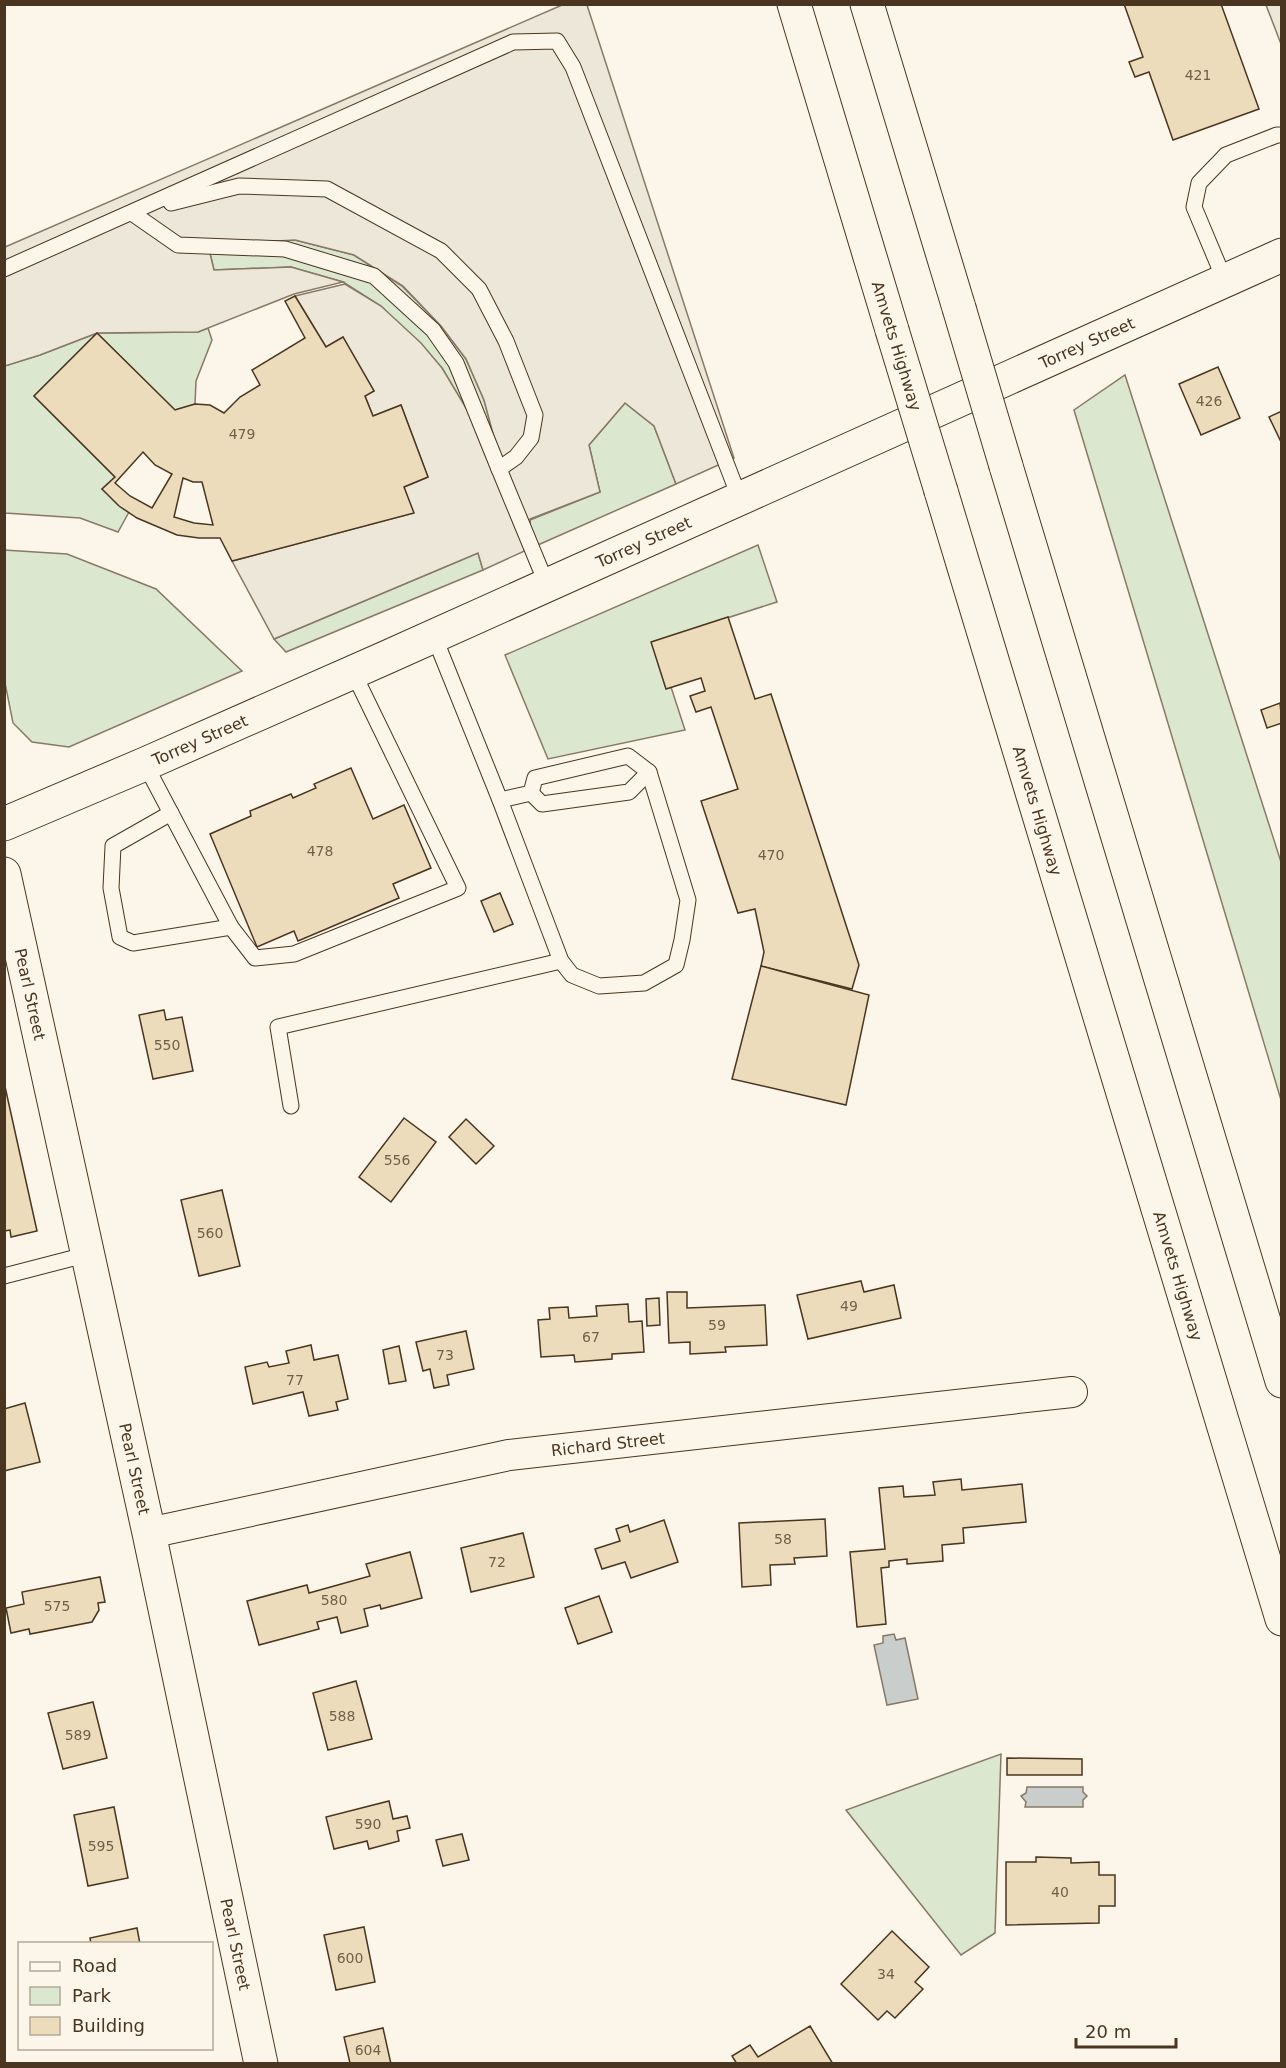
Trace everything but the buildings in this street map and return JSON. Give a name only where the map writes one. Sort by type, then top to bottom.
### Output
[{"type":"main road","name":"Amvets Highway","points":[[794,4],[1281,1619]]},
{"type":"main road","points":[[867,4],[1281,1381]]},
{"type":"main road","name":"Torrey Street","points":[[4,824],[434,636],[1281,255]]},
{"type":"main road","name":"Pearl Street","points":[[4,874],[89,1254],[261,2064]]},
{"type":"street","name":"Richard Street","points":[[149,1533],[509,1455],[1072,1392]]},
{"type":"lane","points":[[4,268],[513,42],[557,41],[573,67],[740,499]]},
{"type":"lane","points":[[1225,281],[1194,207],[1199,183],[1226,155],[1281,135]]},
{"type":"lane","points":[[132,213],[239,186],[327,189],[441,251],[479,289],[506,341],[535,415],[531,438],[516,457],[499,469]]},
{"type":"lane","points":[[132,213],[178,245],[285,249],[374,276],[433,330],[456,363],[548,585]]},
{"type":"lane","points":[[434,636],[561,961],[572,975],[599,986],[644,983],[676,965],[687,900],[650,772],[628,756],[535,778],[531,792]]},
{"type":"lane","points":[[145,764],[231,927],[255,958],[294,954],[458,888],[353,672]]},
{"type":"lane","points":[[531,792],[542,804],[629,792],[650,772]]},
{"type":"lane","points":[[500,800],[531,792]]},
{"type":"lane","points":[[171,813],[113,846],[111,888],[120,937],[133,943],[231,927]]},
{"type":"lane","points":[[291,1106],[278,1028],[561,961]]},
{"type":"lane","points":[[4,1276],[89,1254]]},
{"type":"green space","points":[[295,240],[354,255],[402,286],[441,326],[466,359],[484,400],[495,441],[490,454],[442,368],[381,306],[343,282],[291,267],[214,270],[208,245]]},
{"type":"green space","points":[[208,328],[212,340],[196,381],[195,404],[175,410],[97,333],[198,332]]},
{"type":"green space","points":[[97,333],[34,396],[115,477],[102,489],[129,512],[118,532],[80,518],[5,513],[4,366]]},
{"type":"green space","points":[[1125,375],[1281,862],[1281,1100],[1074,410]]},
{"type":"green space","points":[[625,403],[654,426],[676,484],[531,548],[530,520],[600,492],[589,445]]},
{"type":"green space","points":[[758,545],[777,602],[652,642],[666,688],[671,687],[685,730],[548,759],[505,655]]},
{"type":"green space","points":[[4,550],[67,554],[156,589],[242,671],[69,747],[32,742],[13,723],[5,683]]},
{"type":"green space","points":[[478,553],[483,570],[286,652],[274,639]]},
{"type":"green space","points":[[1001,1754],[995,1933],[961,1955],[846,1810]]},
{"type":"shaded area","points":[[562,5],[587,5],[734,458],[676,484],[654,426],[625,403],[589,445],[600,492],[530,519],[531,548],[483,570],[478,553],[274,639],[232,561],[413,513],[404,487],[428,477],[401,405],[373,416],[365,396],[374,391],[343,337],[326,347],[295,296],[345,284],[381,306],[421,343],[442,368],[489,453],[495,441],[484,400],[466,359],[441,326],[403,286],[354,255],[295,240],[208,245],[214,270],[291,267],[343,282],[294,294],[198,332],[97,333],[5,366],[5,247]]},
{"type":"shaded area","points":[[1266,5],[1281,5],[1281,44]]},
{"type":"shaded area","points":[[894,1634],[896,1640],[905,1638],[918,1699],[887,1705],[874,1645],[883,1643],[883,1636]]},
{"type":"shaded area","points":[[1027,1787],[1083,1787],[1083,1792],[1087,1796],[1083,1800],[1083,1807],[1025,1807],[1026,1802],[1021,1796],[1026,1793]]}]
